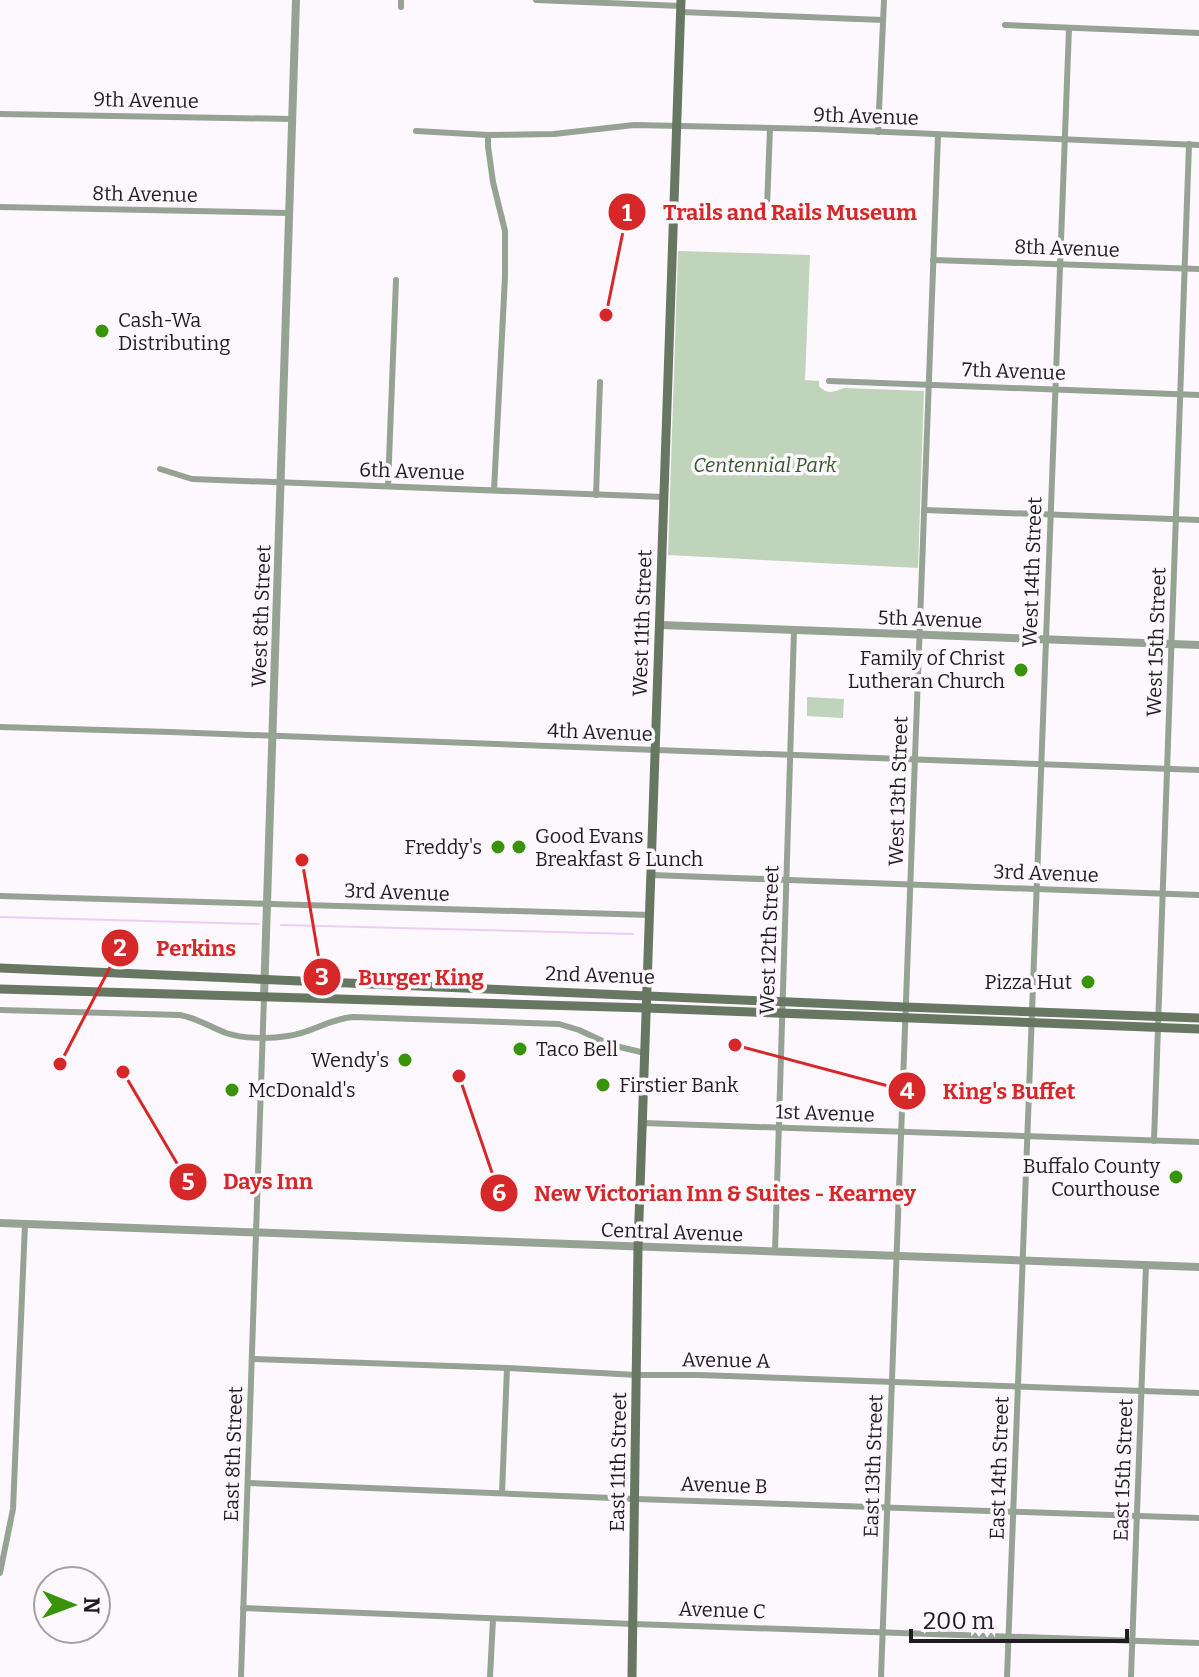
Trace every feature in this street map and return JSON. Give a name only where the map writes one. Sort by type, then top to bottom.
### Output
[{"type":"main road","name":"West 11th Street","points":[[638,1247],[681,6]]},
{"type":"main road","name":"2nd Avenue","points":[[0,968],[783,1001],[905,1012]]},
{"type":"main road","name":"2nd Avenue","points":[[0,989],[782,1013],[905,1012],[1158,1022],[1199,1029]]},
{"type":"main road","name":"2nd Avenue","points":[[1158,1022],[1199,1018]]},
{"type":"main road","name":"East 11th Street","points":[[632,1677],[638,1247]]},
{"type":"street","name":"West 8th Street","points":[[256,1233],[296,0]]},
{"type":"street","points":[[536,0],[883,20]]},
{"type":"street","points":[[878,132],[884,0]]},
{"type":"street","points":[[1005,25],[1199,33]]},
{"type":"street","name":"West 14th Street","points":[[1022,1261],[1069,28]]},
{"type":"street","name":"9th Avenue","points":[[0,114],[292,119]]},
{"type":"street","name":"9th Avenue","points":[[416,131],[488,135],[554,134],[616,126],[677,126],[1199,145]]},
{"type":"street","points":[[767,207],[770,128]]},
{"type":"street","points":[[488,135],[493,182],[505,231],[494,490]]},
{"type":"street","name":"West 13th Street","points":[[896,1257],[938,135]]},
{"type":"street","name":"West 15th Street","points":[[1154,1141],[1189,144]]},
{"type":"street","name":"8th Avenue","points":[[0,207],[289,213]]},
{"type":"street","name":"8th Avenue","points":[[933,260],[1199,269]]},
{"type":"street","points":[[388,486],[396,280]]},
{"type":"street","name":"7th Avenue","points":[[829,381],[1199,395]]},
{"type":"street","points":[[596,495],[600,382]]},
{"type":"street","name":"6th Avenue","points":[[160,469],[192,479],[664,497]]},
{"type":"street","points":[[924,510],[1199,520]]},
{"type":"street","name":"5th Avenue","points":[[660,625],[1199,645]]},
{"type":"street","name":"West 12th Street","points":[[775,1252],[794,630]]},
{"type":"street","name":"4th Avenue","points":[[0,727],[1199,770]]},
{"type":"street","name":"3rd Avenue","points":[[651,875],[1199,895]]},
{"type":"street","name":"3rd Avenue","points":[[0,896],[650,915]]},
{"type":"street","points":[[0,1010],[180,1015],[226,1033],[246,1037],[291,1036],[326,1022],[353,1017],[559,1024],[611,1045],[645,1053]]},
{"type":"street","name":"1st Avenue","points":[[643,1123],[1199,1142]]},
{"type":"street","name":"Central Avenue","points":[[0,1223],[1199,1267]]},
{"type":"street","points":[[0,1573],[13,1509],[25,1224]]},
{"type":"street","name":"East 8th Street","points":[[241,1677],[256,1233]]},
{"type":"street","name":"East 13th Street","points":[[881,1677],[896,1257]]},
{"type":"street","name":"East 14th Street","points":[[1007,1677],[1022,1261]]},
{"type":"street","name":"East 15th Street","points":[[1131,1677],[1146,1265]]},
{"type":"street","name":"Avenue A","points":[[252,1359],[1199,1393]]},
{"type":"street","points":[[502,1493],[507,1368]]},
{"type":"street","name":"Avenue B","points":[[248,1483],[1199,1518]]},
{"type":"street","name":"Avenue C","points":[[243,1608],[1199,1643]]},
{"type":"street","points":[[490,1677],[493,1619]]},
{"type":"green space","name":"Centennial Park","points":[[678,251],[810,255],[805,380],[819,381],[819,386],[828,392],[844,388],[924,391],[918,568],[668,555]]},
{"type":"green space","points":[[807,697],[844,699],[843,718],[807,716]]},
{"type":"waterway","points":[[0,917],[259,924]]},
{"type":"waterway","points":[[281,925],[633,934]]},
{"type":"place","name":"Trails and Rails Museum","points":[[606,315]]},
{"type":"place","name":"Cash-Wa Distributing","points":[[102,331]]},
{"type":"place","name":"Family of Christ Lutheran Church","points":[[1021,670]]},
{"type":"place","name":"Freddy's","points":[[498,847]]},
{"type":"place","name":"Good Evans Breakfast & Lunch","points":[[519,847]]},
{"type":"place","name":"Burger King","points":[[302,860]]},
{"type":"place","name":"Pizza Hut","points":[[1088,982]]},
{"type":"place","name":"King's Buffet","points":[[735,1045]]},
{"type":"place","name":"Taco Bell","points":[[520,1049]]},
{"type":"place","name":"Wendy's","points":[[405,1060]]},
{"type":"place","name":"Perkins","points":[[60,1064]]},
{"type":"place","name":"Days Inn","points":[[123,1072]]},
{"type":"place","name":"New Victorian Inn & Suites - Kearney","points":[[459,1076]]},
{"type":"place","name":"Firstier Bank","points":[[603,1085]]},
{"type":"place","name":"McDonald's","points":[[232,1090]]},
{"type":"place","name":"Buffalo County Courthouse","points":[[1176,1177]]}]
